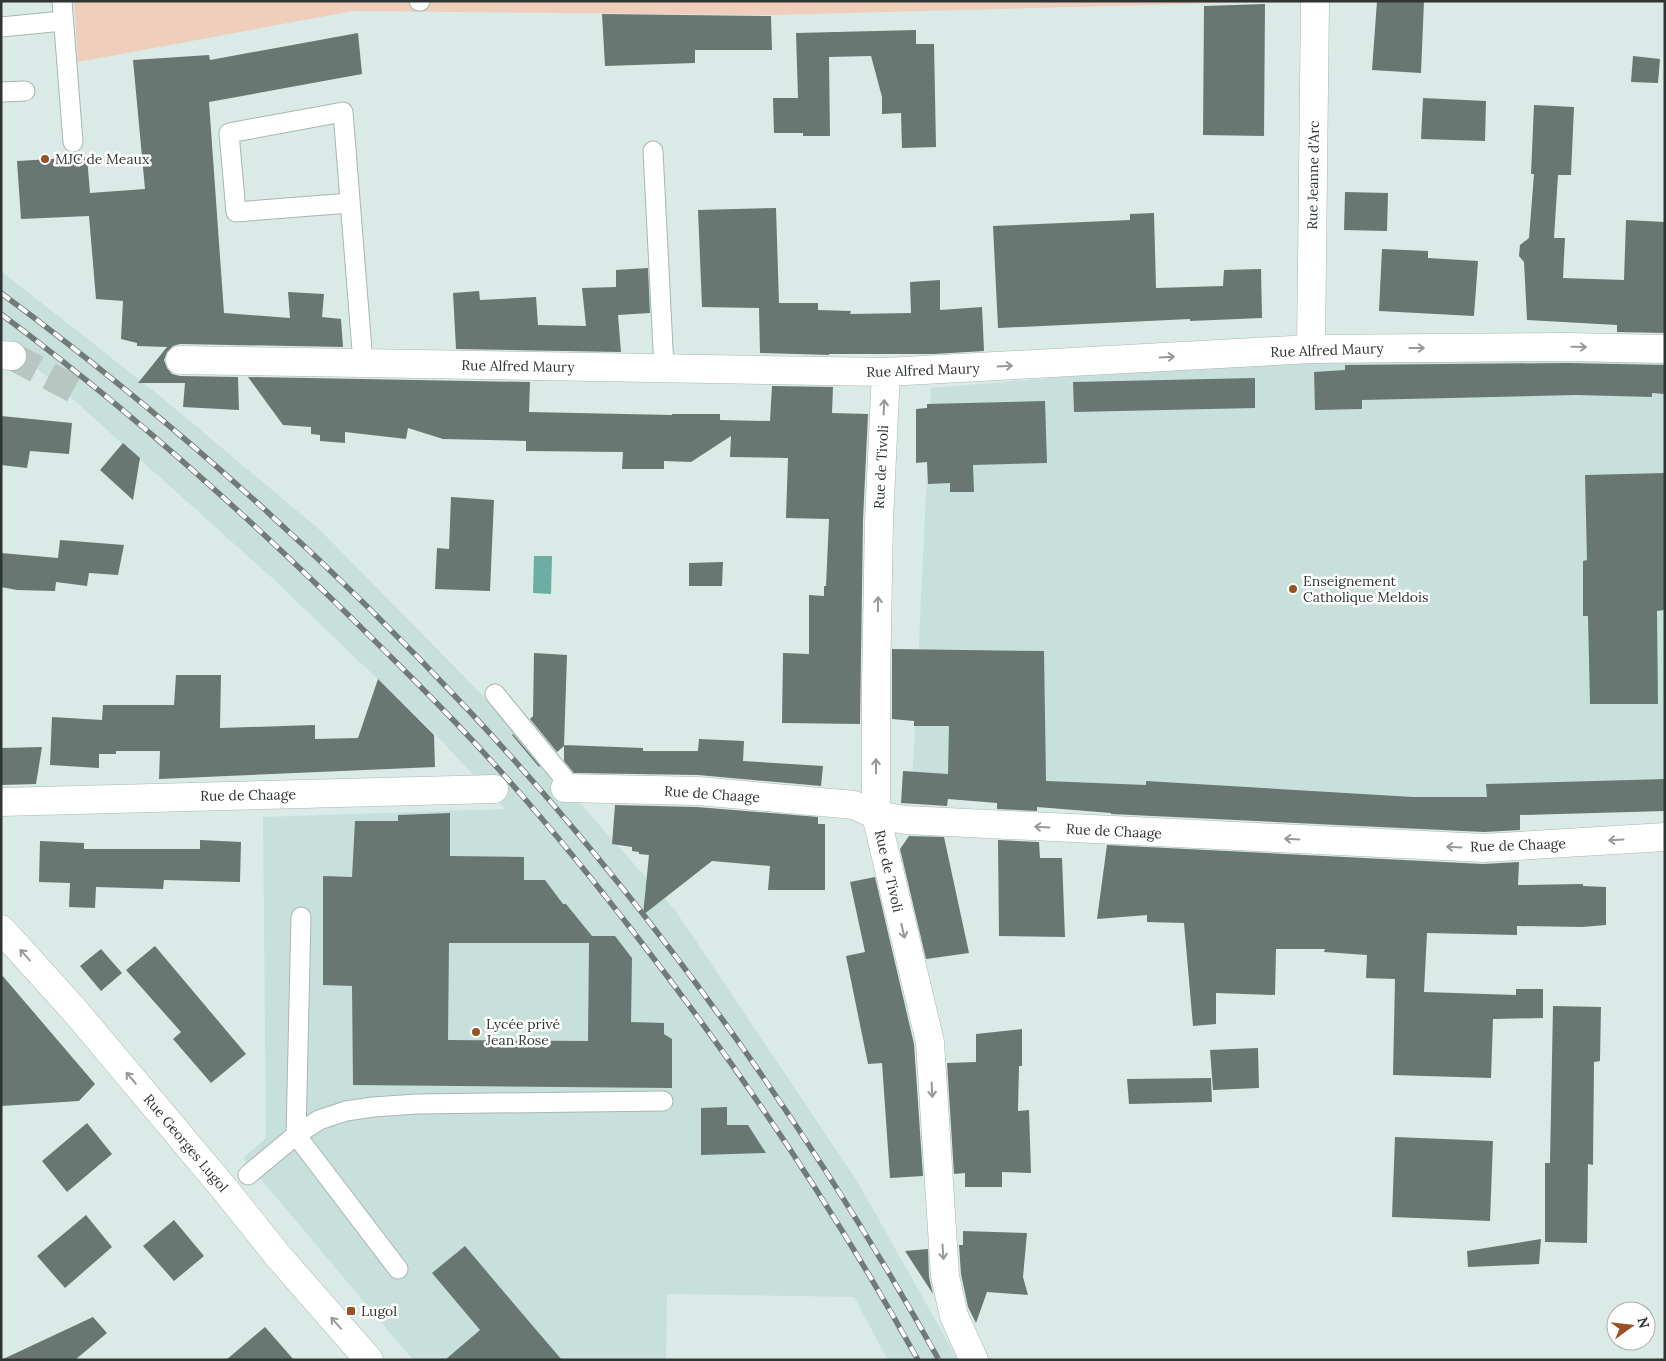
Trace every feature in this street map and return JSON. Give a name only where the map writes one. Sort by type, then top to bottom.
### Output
[{"type":"street","name":"Rue Jeanne d'Arc","points":[[1311,349],[1315,1]]},
{"type":"street","name":"Rue Alfred Maury","points":[[180,360],[886,372],[1311,349],[1567,347],[1665,349]]},
{"type":"street","name":"Rue de Tivoli","points":[[886,372],[879,520],[876,815],[930,1042],[945,1276],[954,1316],[974,1360]]},
{"type":"street","name":"Rue de Chaage","points":[[568,788],[698,791],[844,804],[854,805],[876,815],[906,820],[1484,848],[1665,837]]},
{"type":"street","name":"Rue de Chaage","points":[[1,802],[494,789]]},
{"type":"street","name":"Rue Georges Lugol","points":[[1,929],[76,1012],[228,1192],[279,1257],[368,1360]]},
{"type":"lane","points":[[62,1],[73,142]]},
{"type":"lane","points":[[1,27],[63,21]]},
{"type":"lane","points":[[1,92],[25,90]]},
{"type":"lane","points":[[350,203],[236,212],[229,133],[343,112],[363,363]]},
{"type":"lane","points":[[653,151],[664,368]]},
{"type":"lane","points":[[495,694],[568,788]]},
{"type":"lane","points":[[301,917],[296,1135],[398,1269]]},
{"type":"lane","points":[[248,1175],[296,1135],[319,1120],[346,1111],[417,1104],[663,1101]]},
{"type":"shaded area","points":[[74,1],[1299,1],[774,15],[353,11],[78,62]]},
{"type":"shaded area","name":"Lycée privé Jean Rose","points":[[1,271],[160,396],[320,530],[500,713],[675,910],[857,1181],[958,1360],[888,1360],[854,1297],[667,1294],[666,1360],[413,1360],[243,1158],[266,1138],[263,817],[505,809],[436,735],[270,576],[47,376],[1,343]]},
{"type":"shaded area","name":"Enseignement Catholique Meldois","points":[[1377,351],[1665,363],[1665,810],[912,789],[931,388]]},
{"type":"shaded area","points":[[534,556],[552,556],[551,594],[533,593]]},
{"type":"building","points":[[1377,1],[1424,1],[1421,73],[1372,70]]},
{"type":"building","points":[[1265,4],[1264,136],[1203,135],[1204,6]]},
{"type":"building","points":[[602,14],[771,16],[772,50],[695,50],[695,63],[605,66]]},
{"type":"building","points":[[916,30],[916,44],[934,44],[936,147],[902,148],[901,113],[882,114],[882,97],[871,56],[829,57],[830,136],[803,136],[803,133],[774,133],[773,98],[798,98],[796,33]]},
{"type":"building","points":[[358,33],[362,74],[209,102],[224,313],[290,318],[288,292],[324,294],[322,317],[341,319],[343,347],[180,344],[173,346],[167,352],[164,360],[172,374],[180,376],[238,377],[239,410],[183,407],[185,383],[138,383],[167,347],[137,346],[137,343],[121,339],[123,301],[96,299],[89,216],[21,219],[17,161],[87,157],[90,193],[145,189],[133,60],[209,55],[210,60]]},
{"type":"building","points":[[1633,56],[1660,59],[1658,83],[1631,82]]},
{"type":"building","points":[[1423,98],[1486,101],[1485,141],[1421,139]]},
{"type":"building","points":[[1534,105],[1574,107],[1571,175],[1558,175],[1554,238],[1565,238],[1563,278],[1624,280],[1626,220],[1665,222],[1665,333],[1617,332],[1617,325],[1527,320],[1524,262],[1519,256],[1520,245],[1529,238],[1534,174],[1531,174]]},
{"type":"building","points":[[1345,192],[1388,193],[1387,231],[1344,230]]},
{"type":"building","points":[[776,208],[779,303],[818,303],[818,310],[851,311],[850,314],[911,313],[910,282],[940,280],[940,310],[982,307],[984,351],[934,354],[829,355],[760,353],[759,308],[702,307],[698,210]]},
{"type":"building","points":[[1154,213],[1156,288],[1223,286],[1224,270],[1261,269],[1262,318],[1190,321],[1190,319],[998,328],[993,226],[1130,220],[1130,214]]},
{"type":"building","points":[[1382,249],[1428,251],[1428,258],[1478,261],[1474,316],[1379,311]]},
{"type":"building","points":[[648,268],[650,313],[618,315],[621,352],[456,349],[453,293],[479,291],[480,300],[536,297],[538,325],[586,326],[582,288],[616,287],[616,270]]},
{"type":"building","points":[[1567,363],[1665,365],[1665,394],[1652,393],[1652,397],[1576,395],[1362,400],[1362,409],[1315,410],[1314,372],[1345,370],[1345,365]]},
{"type":"building","points":[[248,377],[530,382],[529,412],[672,415],[720,414],[720,420],[770,421],[772,386],[833,387],[832,413],[868,414],[863,520],[860,724],[782,723],[783,653],[809,654],[809,595],[824,596],[829,519],[786,518],[788,458],[730,457],[731,436],[691,462],[664,461],[664,469],[622,469],[623,452],[526,451],[526,441],[443,439],[408,428],[406,439],[345,432],[345,443],[320,441],[320,435],[311,434],[311,427],[283,425]]},
{"type":"building","points":[[1255,378],[1255,408],[1074,412],[1073,382]]},
{"type":"building","points":[[1045,401],[1047,463],[973,465],[974,492],[950,492],[950,483],[928,484],[927,462],[916,463],[916,409],[927,408],[927,404]]},
{"type":"building","points":[[1,416],[72,423],[69,454],[30,451],[27,468],[1,465]]},
{"type":"building","points":[[123,443],[140,458],[133,500],[100,470]]},
{"type":"building","points":[[1665,473],[1665,610],[1657,611],[1658,704],[1590,704],[1588,616],[1583,616],[1583,561],[1587,560],[1585,475]]},
{"type":"building","points":[[451,497],[494,500],[490,591],[435,589],[437,548],[449,549]]},
{"type":"building","points":[[60,540],[124,545],[118,575],[89,573],[87,586],[56,582],[55,591],[17,590],[1,587],[1,553],[58,558]]},
{"type":"building","points":[[723,562],[722,586],[689,586],[689,563]]},
{"type":"building","points":[[892,649],[1044,651],[1046,781],[1146,785],[1146,781],[1413,797],[1487,797],[1486,784],[1665,779],[1665,811],[1520,815],[1520,830],[1484,832],[1111,814],[1037,807],[1037,811],[997,809],[997,803],[948,799],[947,806],[901,803],[903,771],[948,774],[949,726],[914,726],[914,721],[892,719]]},
{"type":"building","points":[[534,653],[567,655],[564,746],[557,752],[530,719],[533,716]]},
{"type":"building","points":[[176,675],[221,675],[220,728],[315,725],[315,739],[358,738],[378,679],[434,735],[435,767],[159,779],[160,751],[116,751],[116,754],[99,754],[99,768],[50,765],[52,717],[102,720],[103,705],[174,705]]},
{"type":"building","points":[[512,735],[540,766],[539,767]]},
{"type":"building","points":[[699,739],[744,741],[743,761],[823,766],[821,786],[698,775],[574,773],[564,761],[564,745],[643,748],[643,751],[698,751]]},
{"type":"building","points":[[42,747],[36,784],[1,785],[1,748]]},
{"type":"building","points":[[615,805],[697,807],[818,817],[818,824],[825,824],[825,890],[768,890],[770,866],[712,861],[643,915],[649,855],[632,851],[632,847],[612,844]]},
{"type":"building","points":[[450,813],[450,856],[524,857],[524,880],[545,880],[563,904],[566,904],[592,936],[615,936],[632,958],[631,1022],[664,1023],[664,1034],[672,1039],[672,1088],[353,1085],[352,986],[323,985],[323,876],[352,877],[355,821],[398,821],[398,815]],"holes":[[[449,943],[589,943],[588,1041],[448,1040]]]},
{"type":"building","points":[[909,836],[944,837],[969,953],[926,959],[900,849]]},
{"type":"building","points":[[200,840],[241,842],[240,882],[164,880],[163,889],[96,887],[95,908],[69,907],[70,883],[39,882],[40,841],[84,843],[84,849],[200,849]]},
{"type":"building","points":[[998,840],[1039,842],[1040,858],[1062,858],[1065,937],[999,936]]},
{"type":"building","points":[[1107,845],[1483,864],[1519,862],[1518,885],[1583,884],[1583,886],[1606,887],[1606,925],[1582,927],[1517,926],[1517,935],[1427,933],[1424,992],[1516,995],[1516,989],[1543,989],[1543,1018],[1493,1019],[1491,1078],[1393,1075],[1395,979],[1366,978],[1367,955],[1324,952],[1325,949],[1276,949],[1275,995],[1216,993],[1216,1024],[1193,1026],[1184,923],[1147,922],[1147,915],[1097,919]]},
{"type":"building","points":[[875,877],[914,1044],[923,1176],[890,1178],[882,1063],[868,1064],[846,956],[865,952],[850,882]]},
{"type":"building","points":[[155,946],[246,1054],[211,1083],[173,1039],[181,1032],[126,970]]},
{"type":"building","points":[[101,949],[122,973],[101,991],[80,966]]},
{"type":"building","points":[[1,974],[95,1084],[79,1101],[1,1106]]},
{"type":"building","points":[[1553,1006],[1601,1007],[1600,1061],[1594,1062],[1593,1165],[1588,1164],[1587,1243],[1545,1242],[1545,1163],[1550,1163]]},
{"type":"building","points":[[1022,1029],[1022,1066],[1019,1066],[1018,1111],[1029,1110],[1031,1173],[1002,1172],[1002,1187],[965,1187],[965,1173],[954,1174],[947,1063],[976,1062],[976,1034]]},
{"type":"building","points":[[1258,1048],[1259,1088],[1213,1090],[1210,1050]]},
{"type":"building","points":[[1211,1078],[1212,1102],[1129,1104],[1127,1079]]},
{"type":"building","points":[[727,1107],[727,1125],[748,1125],[766,1153],[701,1155],[701,1108]]},
{"type":"building","points":[[87,1123],[112,1154],[67,1192],[42,1161]]},
{"type":"building","points":[[1395,1137],[1493,1141],[1490,1221],[1392,1217]]},
{"type":"building","points":[[86,1215],[112,1247],[65,1288],[37,1256]]},
{"type":"building","points":[[174,1220],[204,1256],[174,1281],[143,1246]]},
{"type":"building","points":[[963,1231],[1027,1233],[1023,1277],[1028,1295],[987,1292],[976,1323],[968,1307],[961,1274],[959,1245],[963,1245]]},
{"type":"building","points":[[1541,1239],[1539,1264],[1468,1267],[1467,1251]]},
{"type":"building","points":[[465,1246],[562,1360],[445,1360],[480,1330],[432,1273]]},
{"type":"building","points":[[928,1249],[929,1277],[933,1294],[905,1251]]},
{"type":"building","points":[[93,1317],[107,1333],[75,1360],[1,1360]]},
{"type":"building","points":[[265,1327],[294,1360],[226,1360]]},
{"type":"tunnel","points":[[12,356],[85,395]]},
{"type":"railway","points":[[1,293],[126,390],[187,441],[305,547],[418,657],[538,788],[603,864],[725,1023],[837,1189],[890,1274],[939,1360]]},
{"type":"railway","points":[[1,314],[113,402],[186,464],[256,528],[333,600],[416,682],[527,801],[573,855],[638,938],[751,1091],[854,1250],[918,1360]]},
{"type":"place","name":"MJC de Meaux","points":[[45,159]]},
{"type":"place","name":"Enseignement Catholique Meldois","points":[[1293,589]]},
{"type":"place","name":"Lycée privé Jean Rose","points":[[476,1032]]},
{"type":"place","name":"Lugol","points":[[351,1311]]}]
